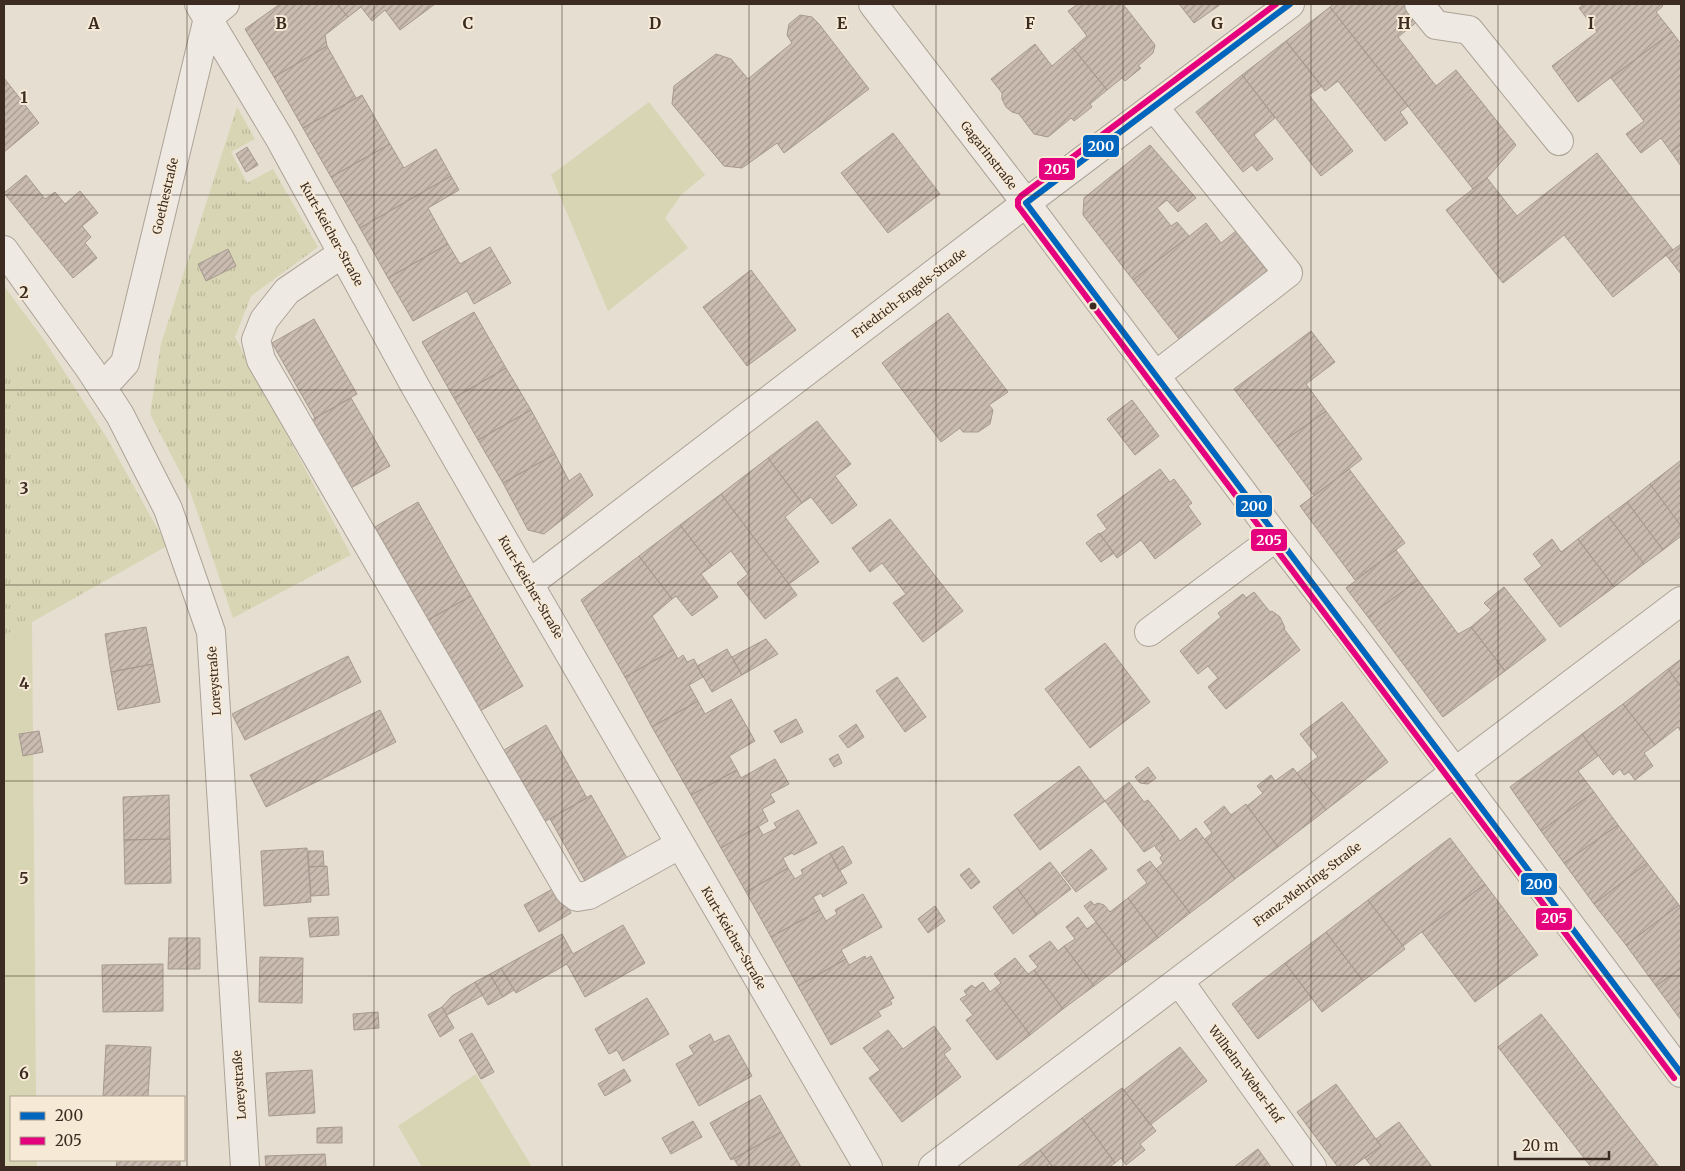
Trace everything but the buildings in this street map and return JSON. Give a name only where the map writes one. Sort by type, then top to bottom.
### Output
[{"type":"street","name":"Gagarinstraße","points":[[873,4],[1026,203],[1681,1073]]},
{"type":"street","name":"Friedrich-Engels-Straße","points":[[529,584],[1026,203],[1290,4]]},
{"type":"street","points":[[1419,4],[1436,25],[1469,30],[1558,141]]},
{"type":"street","name":"Kurt-Keicher-Straße","points":[[211,9],[415,386],[679,845],[868,1167]]},
{"type":"street","name":"Goethestraße","points":[[102,388],[125,363],[211,9]]},
{"type":"street","points":[[1154,107],[1288,273],[1155,376]]},
{"type":"street","name":"Loreystraße","points":[[4,250],[120,416],[168,509],[210,632],[245,1167]]},
{"type":"street","points":[[343,253],[287,291],[264,320],[256,340],[261,360],[569,891],[577,897],[588,895],[679,845]]},
{"type":"street","points":[[1149,632],[1276,537]]},
{"type":"street","name":"Franz-Mehring-Straße","points":[[933,1167],[1681,601]]},
{"type":"street","name":"Wilhelm-Weber-Hof","points":[[1179,981],[1312,1167]]},
{"type":"green space","points":[[649,102],[705,175],[681,195],[665,218],[688,248],[608,311],[551,175]]},
{"type":"green space","points":[[237,107],[255,139],[231,152],[247,183],[273,169],[318,247],[251,296],[235,337],[351,555],[233,618],[190,491],[150,414],[161,344]]},
{"type":"green space","points":[[4,286],[44,340],[4,372]]},
{"type":"green space","points":[[44,340],[107,438],[167,546],[32,622],[4,635],[4,372]]},
{"type":"green space","points":[[32,622],[36,1096],[10,1096],[10,1161],[37,1161],[37,1167],[4,1167],[4,635]]},
{"type":"green space","points":[[476,1074],[532,1167],[422,1167],[398,1126]]},
{"type":"transit line","name":"205","points":[[1276,4],[1021,196],[1018,200],[1018,206],[1674,1078]]},
{"type":"transit line","name":"200","points":[[1290,4],[1026,203],[1681,1073]]}]
